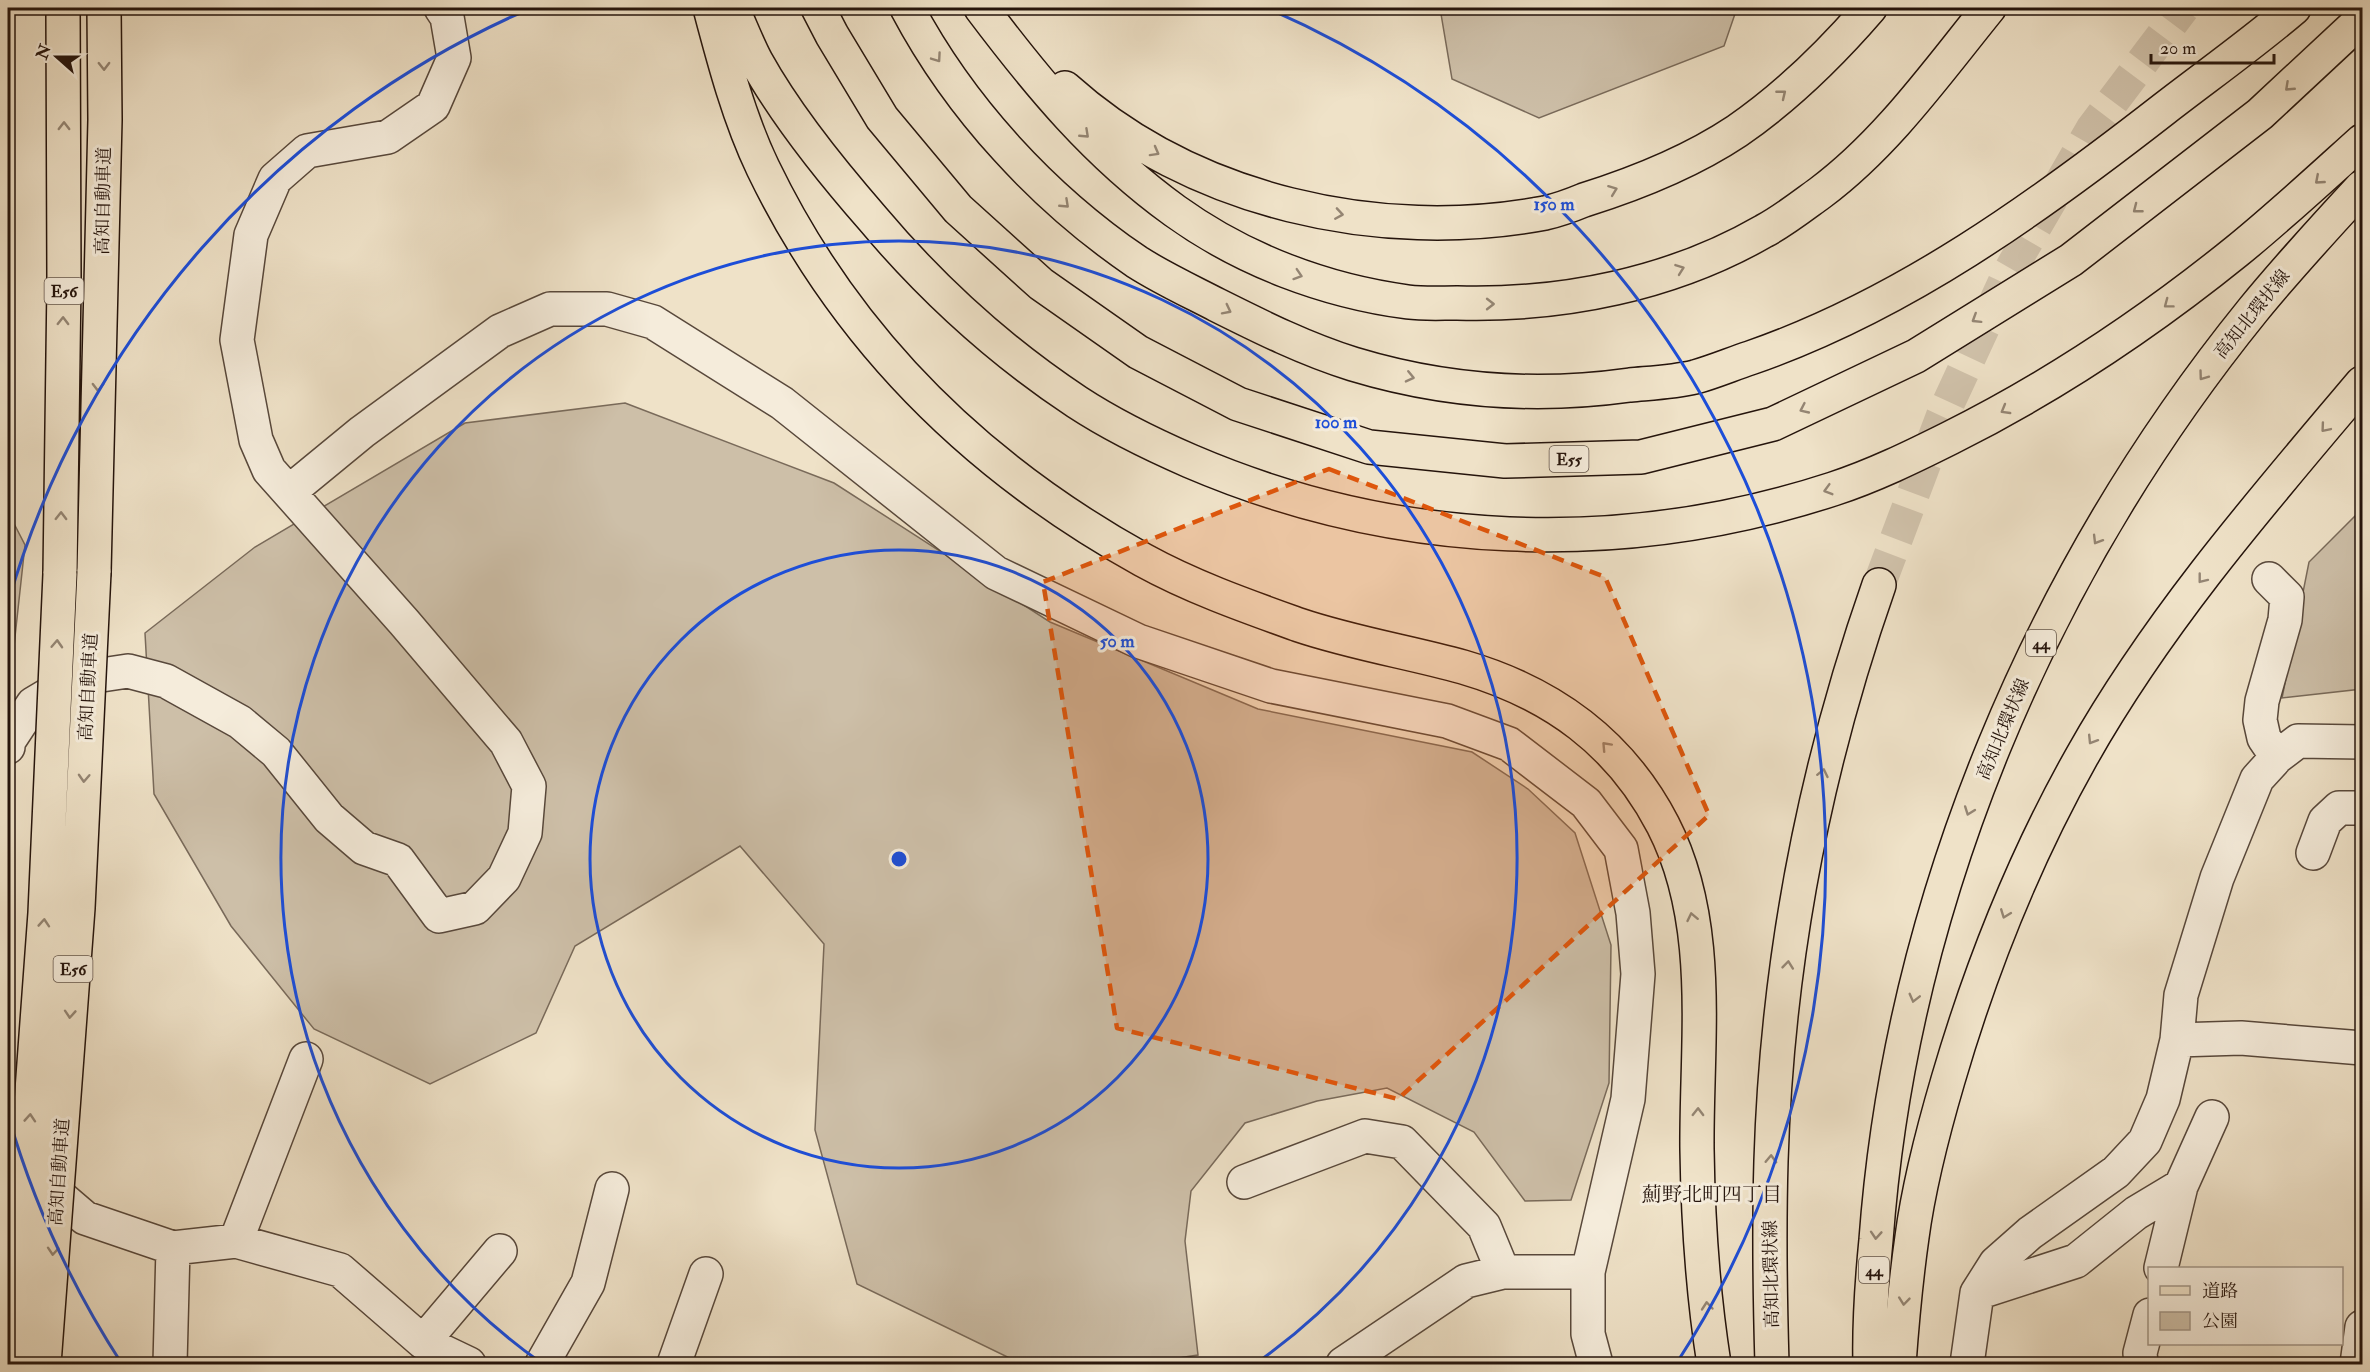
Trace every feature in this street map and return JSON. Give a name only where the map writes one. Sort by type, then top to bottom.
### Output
[{"type":"main road","name":"高知自動車道","points":[[12,1365],[45,913],[60,574],[64,282],[63,8]]},
{"type":"main road","name":"高知自動車道","points":[[44,1365],[78,908],[93,572],[105,120],[104,8]]},
{"type":"main road","points":[[710,8],[734,93],[762,165],[800,238],[842,301],[889,359],[945,419],[1006,470],[1070,516],[1147,562],[1222,597],[1305,627],[1465,668],[1513,684],[1558,708],[1601,740],[1636,780],[1665,828],[1684,880],[1696,937],[1700,1005],[1697,1151],[1702,1253],[1714,1365]]},
{"type":"main road","points":[[732,8],[756,60],[799,126],[847,190],[902,253],[956,308],[1007,351],[1071,398],[1152,445],[1229,478],[1310,505],[1391,523],[1481,534],[1572,535],[1668,528],[1754,512],[1836,488],[1916,455],[2001,413],[2108,347],[2238,250],[2362,141]]},
{"type":"main road","name":"E55","points":[[818,8],[882,118],[958,209],[1041,284],[1138,352],[1238,404],[1369,447],[1505,461],[1641,457],[1773,424],[1916,356],[2072,260],[2260,114],[2362,19]]},
{"type":"main road","points":[[907,8],[923,38],[973,108],[1024,167],[1081,220],[1139,263],[1274,334],[1353,364],[1433,383],[1519,393],[1603,389],[1694,377],[1782,347],[1876,304],[1975,247],[2097,162],[2294,8]]},
{"type":"main road","points":[[982,8],[1034,60],[1090,110],[1152,150],[1214,181],[1280,202],[1339,215],[1408,222],[1477,222],[1547,212],[1609,192],[1674,165],[1736,131],[1798,81],[1870,8]]},
{"type":"main road","points":[[982,8],[1030,74],[1076,125],[1125,171],[1176,212],[1226,242],[1292,273],[1351,291],[1410,302],[1467,304],[1523,303],[1587,295],[1639,282],[1706,259],[1765,231],[1822,192],[1870,148],[1918,96],[1989,8]]},
{"type":"main road","name":"高知北環状線","points":[[1870,1365],[1880,1176],[1901,1051],[1936,913],[1958,840],[2012,705],[2084,561],[2176,414],[2252,311],[2299,255],[2362,187]]},
{"type":"main road","points":[[1899,1365],[1912,1236],[1937,1116],[1982,971],[2011,897],[2044,827],[2083,755],[2130,679],[2181,607],[2239,530],[2362,383]]},
{"type":"main road","name":"高知北環状線","points":[[1772,1365],[1769,1275],[1771,1160],[1778,1052],[1790,946],[1806,850],[1827,754],[1853,658],[1879,585]]},
{"type":"street","points":[[8,747],[8,742],[33,704],[75,679],[128,671],[166,681],[240,722],[276,752],[329,818],[364,848],[398,860],[439,916],[475,908],[504,878],[525,833],[529,786],[506,742],[404,622],[269,470],[256,440],[237,340],[251,235],[275,179],[307,151],[388,137],[433,106],[454,58],[447,18],[441,8]]},
{"type":"street","points":[[289,492],[362,432],[500,331],[550,309],[607,309],[653,322],[782,403],[996,573],[1016,583],[1138,641],[1272,686],[1447,721],[1509,744],[1586,803],[1621,849],[1634,913],[1638,974],[1628,1098],[1588,1272],[1588,1334],[1596,1365]]},
{"type":"street","points":[[2269,579],[2287,597],[2285,620],[2262,700],[2260,720],[2264,738],[2277,757]]},
{"type":"street","points":[[1967,1365],[1971,1323],[1977,1293],[1996,1263],[2030,1233],[2116,1172],[2145,1141],[2163,1099],[2177,1040],[2181,995],[2217,878],[2257,778],[2277,757],[2298,741],[2362,742]]},
{"type":"street","points":[[2313,853],[2325,821],[2339,808],[2362,808]]},
{"type":"street","points":[[2177,1040],[2241,1038],[2362,1048]]},
{"type":"street","points":[[236,1241],[306,1059]]},
{"type":"street","points":[[2161,1267],[2181,1186],[2212,1117]]},
{"type":"street","points":[[1244,1182],[1365,1136],[1402,1142],[1484,1226],[1503,1272]]},
{"type":"street","points":[[8,1152],[85,1218],[173,1248],[236,1241],[340,1270],[423,1342],[469,1365]]},
{"type":"street","points":[[1977,1293],[2076,1262],[2136,1213],[2181,1186]]},
{"type":"street","points":[[542,1365],[588,1283],[612,1189]]},
{"type":"street","points":[[170,1365],[173,1248]]},
{"type":"street","points":[[423,1342],[500,1251]]},
{"type":"street","points":[[1343,1365],[1466,1281],[1503,1272],[1588,1272]]},
{"type":"street","points":[[674,1365],[706,1274]]},
{"type":"street","points":[[2141,1365],[2140,1353],[2148,1323]]},
{"type":"street","points":[[2357,1365],[2362,1327]]},
{"type":"highlighted area","points":[[1329,469],[1605,577],[1709,815],[1398,1099],[1117,1028],[1043,582]]},
{"type":"green space","points":[[1440,8],[1737,8],[1724,46],[1539,118],[1452,79]]},
{"type":"green space","points":[[625,403],[834,483],[1050,622],[1258,709],[1472,752],[1528,789],[1575,833],[1611,945],[1609,1083],[1571,1200],[1525,1201],[1474,1132],[1387,1088],[1317,1101],[1245,1123],[1191,1191],[1185,1241],[1198,1355],[1138,1364],[1022,1364],[857,1284],[815,1130],[824,944],[740,846],[575,946],[536,1033],[430,1084],[314,1029],[231,926],[154,794],[145,633],[255,547],[465,423]]},
{"type":"green space","points":[[2362,509],[2362,689],[2282,698],[2309,562]]},
{"type":"green space","points":[[8,512],[25,545],[14,646],[8,645]]},
{"type":"tunnel","points":[[1879,585],[1942,417],[2009,272],[2092,129],[2183,8]]},
{"type":"district","name":"薊野北町四丁目","points":[[1712,1194]]}]
